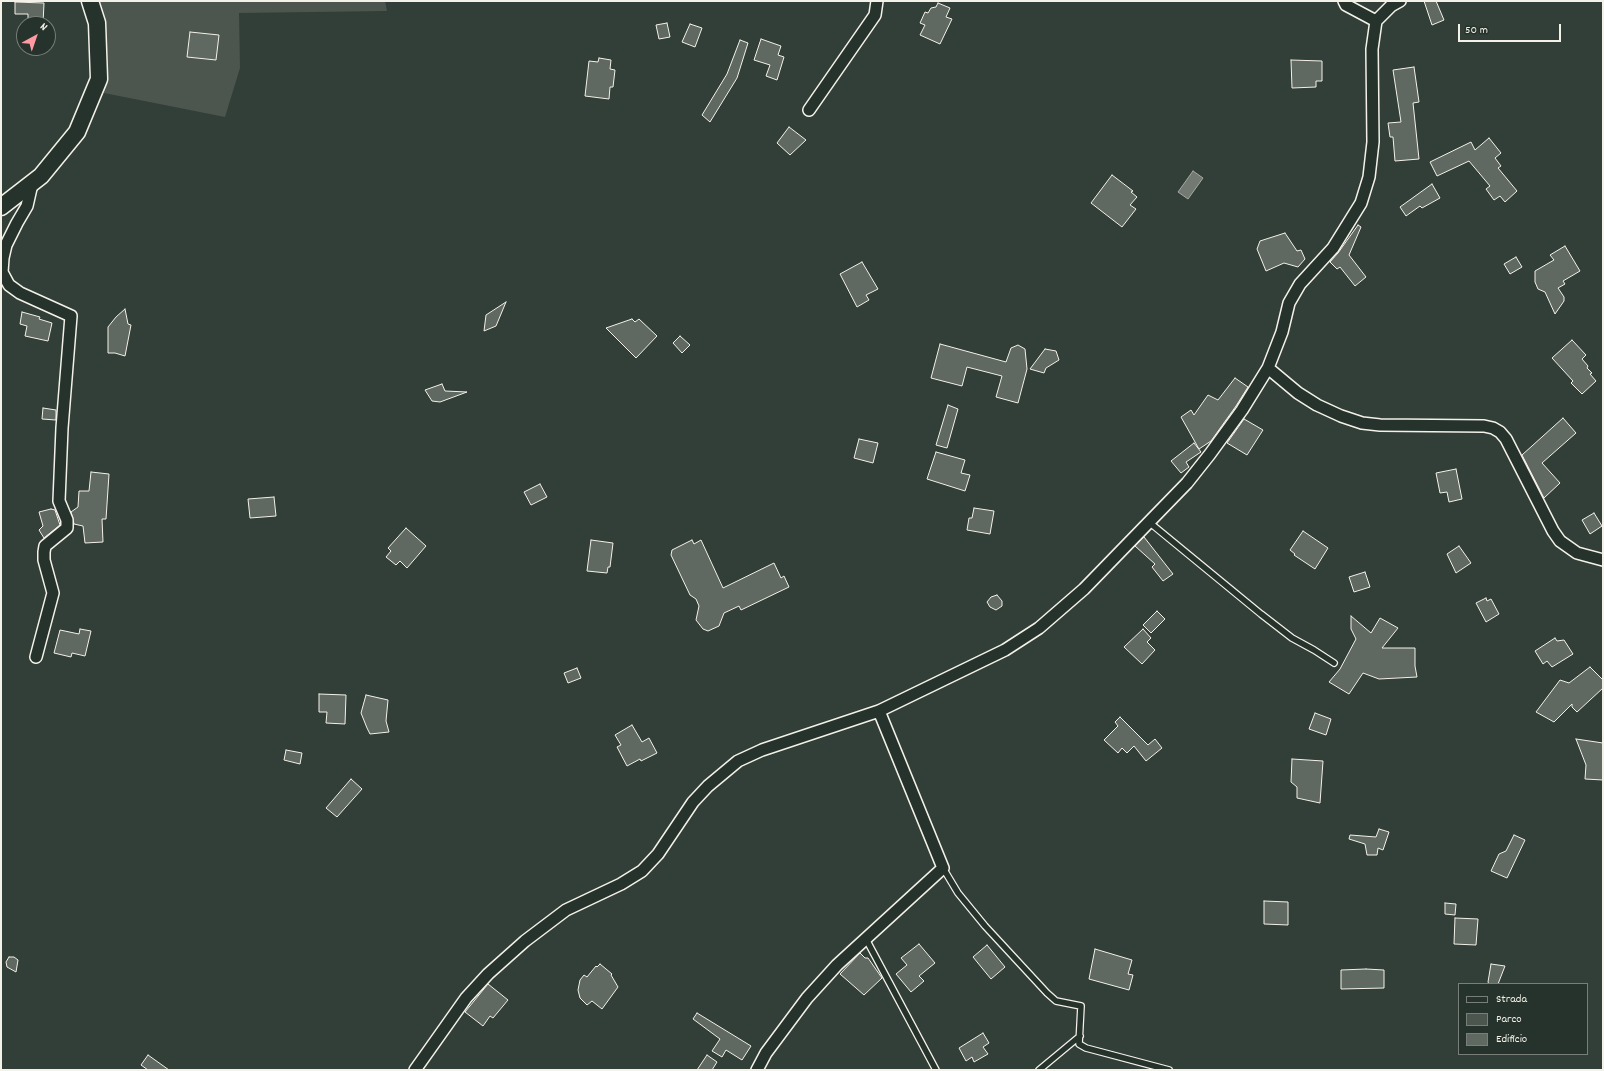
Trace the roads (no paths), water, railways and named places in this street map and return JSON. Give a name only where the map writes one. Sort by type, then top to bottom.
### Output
[{"type":"main road","points":[[1,207],[41,176],[77,132],[99,79],[96,23],[90,1]]},
{"type":"street","points":[[809,110],[874,15],[877,1]]},
{"type":"street","points":[[1344,1],[1346,4],[1376,21]]},
{"type":"street","points":[[415,1070],[466,998],[488,974],[525,941],[566,910],[621,884],[642,871],[658,854],[693,802],[708,786],[738,761],[762,750],[879,711],[1005,650],[1038,628],[1084,589],[1187,482],[1210,454],[1242,410],[1268,368],[1282,332],[1289,303],[1300,284],[1333,248],[1361,203],[1370,177],[1373,142],[1372,48],[1376,21],[1391,6],[1400,1]]},
{"type":"street","points":[[32,184],[27,206],[6,245],[2,272],[9,285],[20,292],[71,316],[62,428],[59,501],[68,520],[66,528],[46,546],[44,552],[44,560],[53,593],[36,657]]},
{"type":"street","points":[[1268,368],[1298,393],[1317,405],[1341,416],[1362,423],[1380,425],[1484,426],[1493,428],[1500,432],[1509,444],[1553,531],[1560,541],[1577,553],[1603,560]]},
{"type":"street","points":[[756,1070],[766,1053],[807,998],[837,965],[943,868],[879,711]]},
{"type":"lane","points":[[1149,522],[1260,614],[1292,638],[1334,663]]},
{"type":"lane","points":[[943,868],[958,893],[985,926],[1056,1002],[1082,1006],[1079,1044],[1086,1048],[1169,1070]]},
{"type":"lane","points":[[866,939],[936,1070]]},
{"type":"lane","points":[[1039,1070],[1080,1036]]}]
